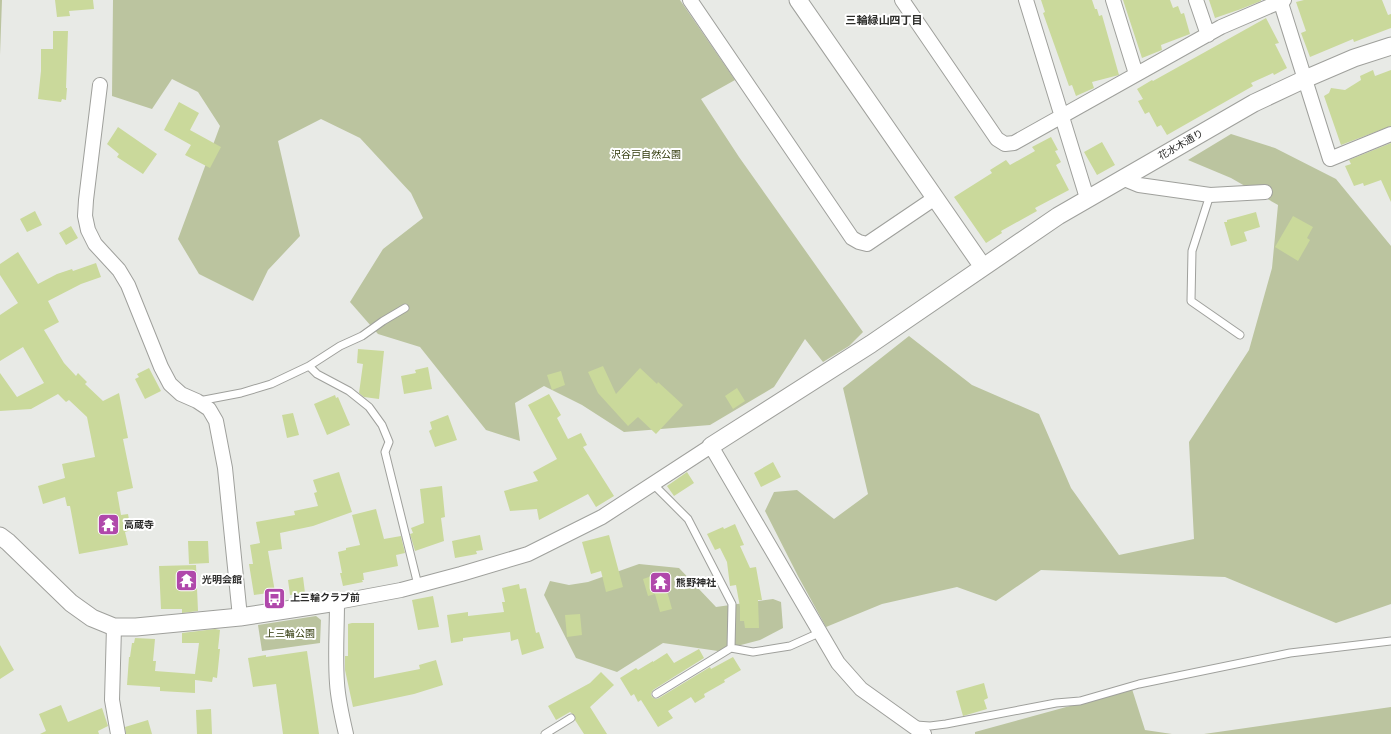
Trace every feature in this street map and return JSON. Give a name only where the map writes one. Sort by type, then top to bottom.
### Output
[{"type":"street","points":[[690,0],[852,238],[867,244],[935,198]]},
{"type":"street","points":[[798,0],[983,267]]},
{"type":"street","points":[[902,0],[997,139],[1005,144],[1014,143],[1221,27],[1281,1],[1330,159],[1391,134]]},
{"type":"street","points":[[1026,0],[1087,198]]},
{"type":"street","points":[[1113,0],[1136,74]]},
{"type":"street","points":[[1196,0],[1208,35]]},
{"type":"street","name":"花水木通り","points":[[710,446],[871,344],[1058,216],[1087,198],[1254,103],[1354,58],[1391,46]]},
{"type":"street","points":[[100,85],[86,200],[85,216],[88,230],[95,244],[119,270],[128,285],[161,367],[170,384],[181,394],[209,409],[216,420],[225,468],[240,617]]},
{"type":"street","points":[[1122,178],[1139,185],[1210,195],[1265,192]]},
{"type":"street","points":[[0,524],[3,541],[71,603],[92,618],[114,627],[136,627],[240,617],[337,602],[418,585],[528,554],[602,517],[710,446],[838,663],[861,689],[924,734]]},
{"type":"street","points":[[337,602],[337,683],[346,734]]},
{"type":"street","points":[[114,627],[112,700],[118,734]]},
{"type":"lane","points":[[1210,195],[1192,251],[1191,301],[1240,335]]},
{"type":"lane","points":[[197,402],[241,393],[271,384],[309,366],[340,346],[362,336],[405,308]]},
{"type":"lane","points":[[309,366],[317,374],[348,391],[364,403],[382,424],[389,442],[385,452],[418,585]]},
{"type":"lane","points":[[652,483],[688,519],[732,604],[731,648]]},
{"type":"lane","points":[[656,694],[731,648],[753,652],[790,646],[819,633]]},
{"type":"lane","points":[[911,725],[930,726],[967,721],[1056,703],[1085,700],[1139,684],[1290,653],[1391,641]]},
{"type":"lane","points":[[545,734],[571,718]]},
{"type":"green space","points":[[0,0],[2,0],[0,55]]},
{"type":"green space","name":"沢谷戸自然公園","points":[[113,0],[680,0],[735,80],[701,99],[739,157],[863,332],[849,346],[823,362],[805,339],[774,387],[710,425],[624,432],[582,405],[544,386],[515,403],[520,441],[486,430],[420,347],[378,334],[350,302],[383,249],[423,218],[411,193],[360,138],[321,119],[278,141],[300,236],[268,270],[253,301],[199,274],[178,239],[220,126],[198,92],[172,79],[152,109],[112,96]]},
{"type":"green space","points":[[1231,134],[1275,148],[1336,179],[1391,246],[1391,604],[1336,623],[1225,577],[1041,570],[996,601],[957,587],[882,604],[826,627],[765,511],[774,492],[797,490],[834,519],[868,494],[843,388],[909,336],[972,385],[1039,414],[1071,488],[1119,555],[1194,539],[1189,442],[1249,350],[1272,268],[1278,205],[1231,178],[1188,160]]},
{"type":"green space","points":[[639,564],[679,568],[716,607],[773,599],[781,602],[783,628],[760,640],[718,651],[663,643],[617,672],[576,658],[544,595],[550,581],[569,585],[588,582]]},
{"type":"green space","name":"上三輪公園","points":[[316,616],[321,620],[320,643],[262,651],[258,625]]},
{"type":"green space","points":[[1132,689],[1145,730],[1172,734],[975,734],[975,732]]},
{"type":"green space","points":[[1391,707],[1391,734],[1204,734]]},
{"type":"building","points":[[55,0],[93,0],[94,9],[69,11],[70,16],[57,17]]},
{"type":"building","points":[[1041,0],[1092,0],[1099,16],[1102,15],[1119,75],[1092,82],[1094,88],[1076,96],[1072,85],[1069,86],[1043,13],[1045,12]]},
{"type":"building","points":[[1123,0],[1170,0],[1173,8],[1178,6],[1181,14],[1184,13],[1190,34],[1161,45],[1162,50],[1142,58]]},
{"type":"building","points":[[1209,0],[1261,0],[1261,1],[1215,18]]},
{"type":"building","points":[[1304,0],[1382,0],[1388,15],[1391,14],[1391,28],[1354,42],[1353,39],[1310,57],[1301,33],[1306,31],[1296,2]]},
{"type":"building","points":[[1266,18],[1279,43],[1275,44],[1287,68],[1274,75],[1273,73],[1251,83],[1253,86],[1167,135],[1161,125],[1157,127],[1149,112],[1145,114],[1138,101],[1143,99],[1137,89]]},
{"type":"building","points":[[53,31],[68,31],[66,100],[62,99],[61,102],[38,99],[41,71],[41,49],[53,49]]},
{"type":"building","points":[[1373,70],[1375,76],[1391,70],[1391,126],[1341,145],[1324,96],[1329,93],[1331,88],[1345,90],[1361,80],[1360,76]]},
{"type":"building","points":[[179,102],[199,113],[190,130],[221,147],[210,168],[185,155],[191,145],[164,130]]},
{"type":"building","points":[[118,127],[157,154],[143,174],[117,157],[119,154],[107,144]]},
{"type":"building","points":[[1051,137],[1058,150],[1055,151],[1061,162],[1056,165],[1069,190],[1035,208],[1037,211],[1001,231],[1002,233],[986,243],[954,197],[992,173],[990,170],[1006,160],[1010,165],[1035,151],[1032,147]]},
{"type":"building","points":[[1102,142],[1115,165],[1097,175],[1084,152]]},
{"type":"building","points":[[1391,143],[1391,202],[1381,180],[1364,186],[1363,183],[1354,186],[1345,166],[1351,164],[1349,160]]},
{"type":"building","points":[[35,211],[42,225],[27,232],[20,219]]},
{"type":"building","points":[[1256,212],[1260,227],[1244,232],[1247,241],[1231,246],[1224,222]]},
{"type":"building","points":[[1293,216],[1313,227],[1307,238],[1310,240],[1298,261],[1275,247]]},
{"type":"building","points":[[71,226],[78,238],[66,245],[59,233]]},
{"type":"building","points":[[18,252],[38,284],[57,274],[72,269],[73,271],[96,263],[101,277],[81,284],[48,301],[59,322],[44,330],[64,363],[76,376],[78,373],[87,382],[85,384],[103,401],[119,393],[128,438],[123,439],[133,488],[117,492],[121,515],[128,514],[131,530],[125,532],[128,545],[79,554],[70,506],[67,506],[65,497],[43,504],[38,486],[65,478],[62,464],[95,457],[87,417],[69,400],[66,402],[58,394],[31,409],[0,411],[0,373],[17,397],[44,383],[23,347],[0,361],[0,315],[18,303],[0,275],[0,264]]},
{"type":"building","points":[[358,349],[384,351],[379,399],[364,397],[359,393],[363,364],[357,363]]},
{"type":"building","points":[[603,366],[616,394],[640,368],[683,405],[656,434],[638,417],[628,426],[598,393],[588,372]]},
{"type":"building","points":[[428,367],[432,389],[404,394],[401,376],[416,373],[415,370]]},
{"type":"building","points":[[149,368],[161,391],[145,399],[135,379],[139,377],[137,374]]},
{"type":"building","points":[[561,371],[565,385],[552,390],[547,375]]},
{"type":"building","points":[[737,388],[745,401],[733,409],[725,396]]},
{"type":"building","points":[[549,394],[561,415],[557,418],[568,439],[581,433],[587,445],[583,447],[614,496],[596,507],[588,494],[539,520],[537,509],[510,511],[504,491],[538,481],[533,472],[557,459],[528,405]]},
{"type":"building","points":[[335,395],[336,398],[338,397],[350,425],[327,435],[314,404]]},
{"type":"building","points":[[293,413],[299,435],[287,438],[282,415]]},
{"type":"building","points":[[448,415],[457,440],[435,447],[429,431],[432,429],[430,422]]},
{"type":"building","points":[[773,462],[781,477],[761,487],[754,473]]},
{"type":"building","points":[[339,472],[352,512],[313,526],[280,533],[282,549],[268,551],[275,592],[254,595],[249,564],[253,564],[250,545],[260,543],[256,522],[295,515],[294,511],[318,506],[314,493],[317,492],[313,480]]},
{"type":"building","points":[[687,472],[694,483],[674,496],[667,486]]},
{"type":"building","points":[[442,486],[445,517],[441,518],[444,541],[415,551],[410,534],[413,533],[411,528],[424,523],[420,489]]},
{"type":"building","points":[[376,509],[384,539],[401,536],[405,553],[396,555],[398,566],[363,573],[363,582],[343,586],[338,552],[346,550],[346,548],[360,545],[352,515]]},
{"type":"building","points":[[735,524],[744,545],[740,546],[750,568],[756,567],[762,600],[758,600],[759,628],[745,628],[744,621],[740,621],[740,607],[736,585],[730,586],[727,562],[720,548],[715,550],[707,534],[723,527],[724,529]]},
{"type":"building","points":[[480,535],[483,550],[476,551],[477,554],[455,558],[452,541]]},
{"type":"building","points":[[609,535],[623,587],[606,592],[601,571],[591,574],[582,542]]},
{"type":"building","points":[[188,541],[208,541],[209,563],[189,564]]},
{"type":"building","points":[[196,565],[198,611],[182,613],[182,609],[161,609],[159,566]]},
{"type":"building","points":[[667,571],[672,590],[667,591],[672,609],[660,612],[655,594],[648,596],[643,579]]},
{"type":"building","points":[[303,577],[305,593],[290,595],[288,580]]},
{"type":"building","points":[[519,584],[520,589],[526,588],[536,633],[539,632],[544,648],[522,655],[518,639],[511,641],[510,632],[463,638],[463,641],[451,643],[447,615],[468,612],[468,616],[504,612],[502,602],[505,602],[502,588]]},
{"type":"building","points":[[433,596],[439,627],[418,630],[412,600]]},
{"type":"building","points":[[580,614],[582,635],[567,637],[565,615]]},
{"type":"building","points":[[374,623],[374,678],[420,669],[419,665],[436,660],[443,685],[414,694],[353,707],[345,670],[345,656],[348,656],[348,624]]},
{"type":"building","points":[[215,629],[220,630],[217,678],[213,677],[212,682],[195,680],[195,693],[160,691],[160,687],[127,685],[129,657],[132,643],[134,643],[135,638],[155,639],[153,661],[156,661],[155,671],[195,674],[199,643],[182,643],[182,633]]},
{"type":"building","points":[[0,645],[14,670],[0,679]]},
{"type":"building","points":[[699,649],[704,658],[653,690],[651,694],[652,697],[656,699],[659,698],[710,667],[711,669],[733,657],[741,670],[724,680],[725,682],[704,694],[705,697],[695,703],[691,697],[668,711],[673,718],[658,727],[641,700],[638,702],[634,694],[631,696],[620,678],[636,668],[638,670],[667,653],[674,663]]},
{"type":"building","points":[[307,651],[319,734],[283,734],[276,684],[253,687],[248,658]]},
{"type":"building","points":[[601,672],[614,685],[590,707],[607,734],[584,734],[575,720],[575,716],[570,712],[556,720],[548,706],[590,683]]},
{"type":"building","points":[[984,683],[988,698],[984,700],[987,709],[963,716],[956,691]]},
{"type":"building","points":[[61,705],[68,722],[102,708],[108,726],[98,731],[99,734],[40,734],[46,731],[39,714]]},
{"type":"building","points":[[211,709],[212,734],[197,734],[196,710]]},
{"type":"building","points":[[148,720],[152,734],[126,734],[125,727]]},
{"type":"place","name":"高蔵寺","points":[[108,525]]},
{"type":"place","name":"光明会館","points":[[186,580]]},
{"type":"place","name":"熊野神社","points":[[661,583]]},
{"type":"place","name":"上三輪クラブ前","points":[[275,598]]},
{"type":"district","name":"三輪緑山四丁目","points":[[884,20]]}]
